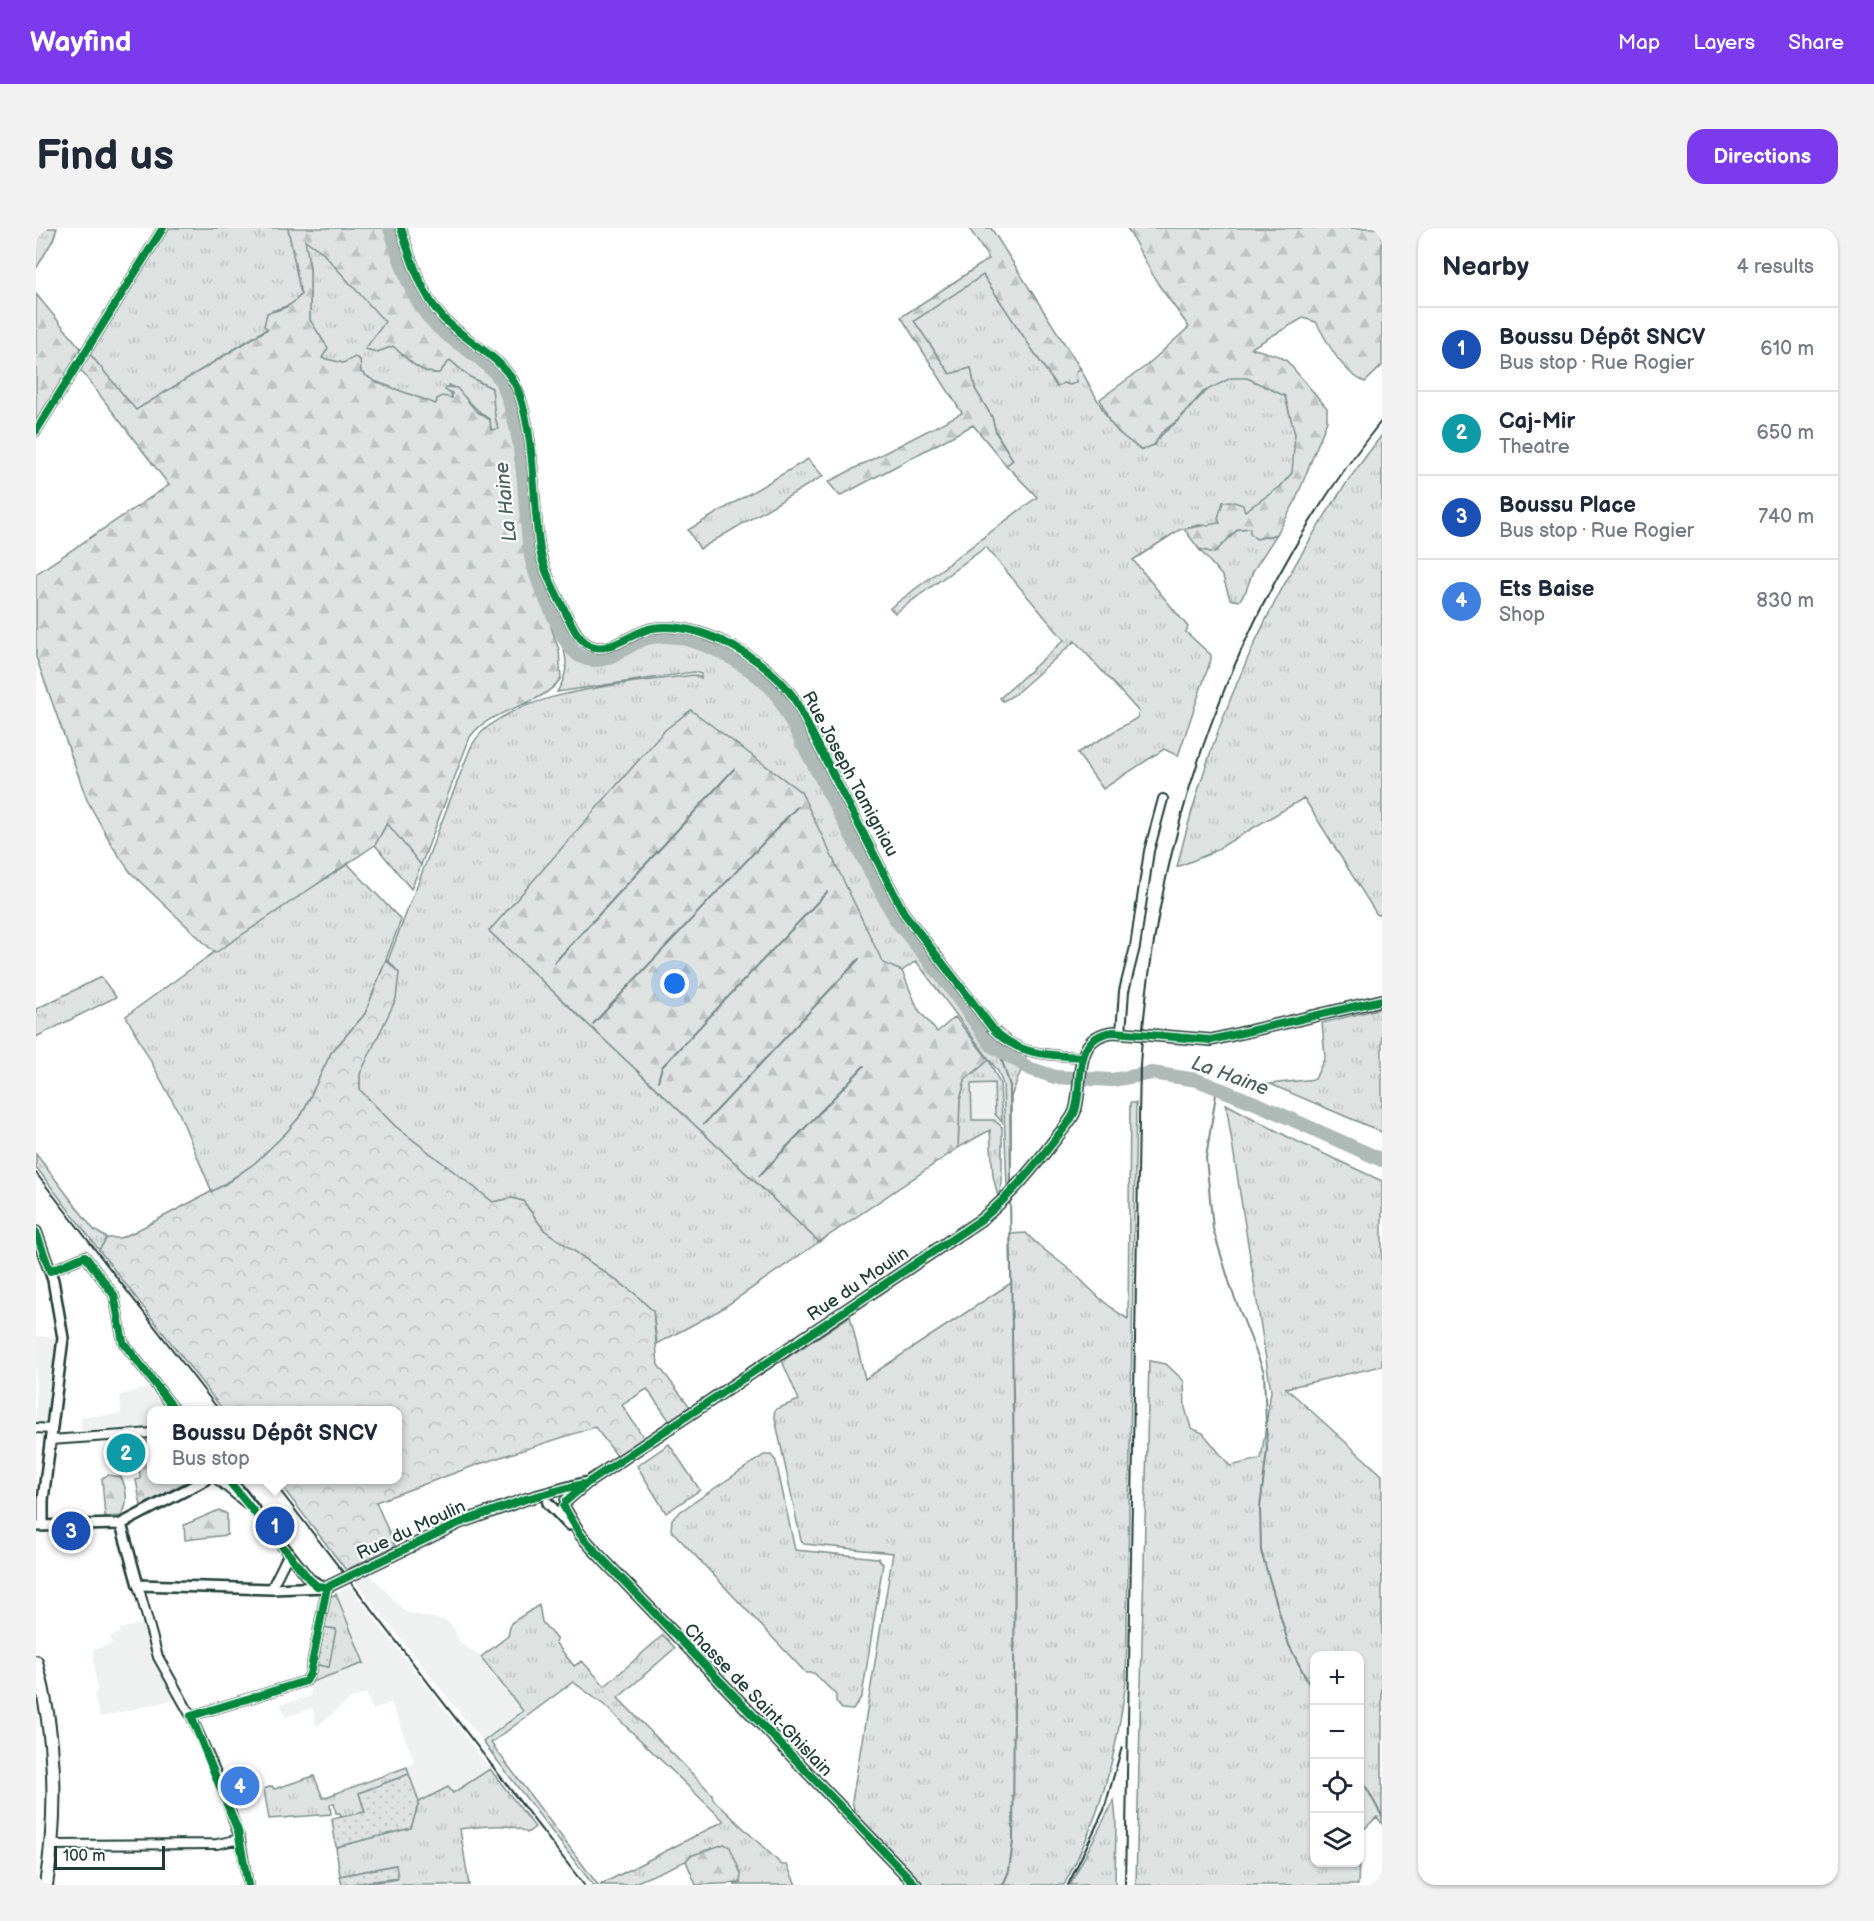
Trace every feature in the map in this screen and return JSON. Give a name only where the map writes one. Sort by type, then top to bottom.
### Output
[{"type":"main road","points":[[36,1662],[46,1712],[53,1774],[52,1845],[46,1885]]},
{"type":"street","points":[[36,431],[163,228]]},
{"type":"street","name":"Rue Joseph Tamigniau","points":[[401,228],[433,305],[455,330],[501,363],[514,382],[528,437],[542,556],[552,586],[579,637],[595,647],[607,647],[648,629],[681,630],[727,644],[768,668],[794,698],[904,913],[993,1029],[1006,1041],[1028,1052],[1081,1057]]},
{"type":"street","points":[[1121,1033],[1124,991],[1135,947],[1149,851],[1163,799]]},
{"type":"street","points":[[1081,1057],[1098,1036],[1107,1033],[1211,1040],[1382,1000]]},
{"type":"street","name":"Rue du Moulin","points":[[562,1506],[587,1483],[982,1219],[1019,1184],[1073,1116],[1081,1057]]},
{"type":"street","points":[[36,1232],[50,1271],[63,1338],[50,1440],[39,1503],[39,1526],[121,1524],[196,1484]]},
{"type":"street","points":[[50,1271],[85,1256],[114,1295],[123,1342],[172,1406]]},
{"type":"street","points":[[36,1428],[51,1429]]},
{"type":"street","points":[[50,1440],[147,1433]]},
{"type":"street","name":"Rue du Moulin","points":[[138,1584],[271,1589],[327,1587],[459,1523],[510,1505],[587,1483]]},
{"type":"street","points":[[224,1484],[251,1507]]},
{"type":"street","points":[[191,1716],[306,1681],[310,1674],[327,1587],[313,1583],[231,1484]]},
{"type":"street","points":[[555,1493],[562,1506],[548,1503],[555,1493]]},
{"type":"street","name":"Rue du Moulin","points":[[510,1505],[548,1503]]},
{"type":"street","name":"Chasse de Saint-Ghislain","points":[[562,1506],[580,1534],[916,1885]]},
{"type":"street","points":[[121,1524],[158,1657],[191,1716],[220,1782],[240,1839],[248,1885]]},
{"type":"street","points":[[271,1589],[288,1555]]},
{"type":"street","points":[[52,1845],[195,1845],[222,1844],[240,1839]]},
{"type":"shaded area","points":[[971,1083],[994,1083],[995,1114],[1002,1122],[1002,1127],[994,1120],[972,1121]]},
{"type":"shaded area","points":[[36,1336],[63,1338],[51,1429],[36,1428]]},
{"type":"shaded area","points":[[151,1387],[166,1406],[147,1406],[147,1427],[81,1430],[81,1417],[121,1414],[120,1395]]},
{"type":"shaded area","points":[[368,1572],[405,1612],[447,1621],[455,1629],[456,1636],[461,1643],[481,1657],[523,1711],[483,1742],[354,1580]]},
{"type":"shaded area","points":[[350,1587],[490,1769],[452,1793],[448,1787],[419,1802],[407,1767],[415,1763],[391,1702],[373,1710],[366,1693],[350,1699],[316,1727],[313,1708],[285,1717],[281,1704],[311,1696],[309,1683],[364,1663],[336,1594]]},
{"type":"shaded area","points":[[148,1622],[158,1657],[181,1698],[100,1717],[94,1694],[97,1693],[93,1650],[112,1644],[110,1637],[120,1633],[119,1629]]},
{"type":"green space","points":[[36,228],[57,228],[53,240],[36,269]]},
{"type":"green space","points":[[166,228],[288,228],[301,295],[292,304],[267,313],[268,328],[135,411],[89,353]]},
{"type":"green space","points":[[288,228],[387,228],[411,295],[426,320],[450,343],[496,377],[503,392],[511,426],[527,550],[534,581],[553,624],[551,627],[559,650],[561,678],[541,696],[491,719],[470,737],[421,865],[387,823],[375,845],[215,953],[131,873],[113,847],[87,800],[36,657],[36,574],[169,485],[79,368],[89,353],[136,410],[268,329],[264,326],[267,313],[286,307],[301,295]],"holes":[[[305,240],[321,251],[385,322],[365,349],[377,352],[393,346],[414,364],[432,373],[439,373],[450,360],[470,377],[492,388],[499,429],[491,430],[490,420],[476,411],[457,388],[446,387],[445,390],[452,393],[452,398],[442,396],[437,399],[436,404],[374,381],[361,372],[360,360],[355,357],[343,363],[322,358],[328,348],[310,320],[310,268]]]},
{"type":"green space","points":[[969,228],[991,228],[1080,368],[1076,373],[1077,382],[1070,385],[1063,383],[1057,387],[983,275],[914,321],[950,374],[971,368],[975,389],[992,417],[996,433],[1013,460],[1006,465],[973,425],[840,496],[828,482],[962,413],[901,317],[989,259]]},
{"type":"green space","points":[[1127,228],[1382,228],[1382,366],[1365,382],[1342,364],[1316,322],[1303,318],[1251,348],[1279,356],[1287,361],[1327,408],[1327,421],[1295,502],[1277,534],[1256,539],[1250,533],[1250,528],[1238,529],[1214,553],[1199,549],[1184,529],[1220,523],[1218,518],[1223,502],[1231,501],[1243,505],[1245,511],[1280,487],[1292,473],[1295,434],[1285,396],[1247,378],[1231,378],[1203,392],[1179,419],[1161,433],[1154,445],[1141,450],[1119,433],[1109,421],[1100,399],[1146,366],[1189,327],[1158,284]]},
{"type":"green space","points":[[304,239],[321,251],[386,322],[366,349],[377,352],[393,346],[414,364],[432,373],[439,373],[450,360],[470,377],[492,388],[499,430],[491,431],[490,420],[449,385],[452,398],[437,405],[374,381],[360,372],[360,360],[343,363],[321,358],[327,348],[310,320],[310,268]]},
{"type":"green space","points":[[983,275],[1057,387],[1080,368],[1109,421],[1119,433],[1141,450],[1154,445],[1209,389],[1226,379],[1237,377],[1253,379],[1285,396],[1295,434],[1295,465],[1292,473],[1280,487],[1245,512],[1212,526],[1199,525],[1179,530],[1133,560],[1188,627],[1186,632],[1211,655],[1211,659],[1178,756],[1164,749],[1103,789],[1077,753],[1137,718],[1139,712],[1075,641],[1014,695],[1003,701],[1000,698],[1064,640],[986,547],[895,613],[890,608],[1037,497],[1006,465],[1013,460],[975,389],[971,368],[950,374],[914,321]]},
{"type":"green space","points":[[36,294],[83,351],[36,426]]},
{"type":"green space","points":[[1382,435],[1382,914],[1377,915],[1304,798],[1209,854],[1177,867],[1211,751],[1256,640],[1313,534]]},
{"type":"green space","points":[[808,459],[823,476],[700,549],[688,530]]},
{"type":"green space","points":[[1251,528],[1257,539],[1277,534],[1253,571],[1246,591],[1239,601],[1230,599],[1223,577],[1199,549],[1214,553],[1238,529]]},
{"type":"green space","points":[[566,620],[589,648],[662,630],[711,641],[762,666],[792,699],[897,906],[1012,1048],[1027,1054],[1011,1097],[1011,1187],[1007,1188],[1003,1085],[998,1071],[916,961],[902,971],[883,964],[846,890],[489,931],[819,1242],[720,1310],[657,1344],[653,1311],[634,1293],[544,1230],[523,1201],[512,1198],[493,1202],[395,1126],[360,1090],[360,1074],[399,973],[388,960],[470,749],[485,729],[508,714],[537,702],[570,693],[605,686],[694,675],[701,678],[701,674],[694,672],[557,692],[565,675],[566,659],[555,627]]},
{"type":"green space","points":[[691,710],[801,792],[883,963],[902,971],[918,1009],[937,1032],[955,1017],[989,1060],[965,1080],[960,1100],[958,1148],[819,1242],[489,931],[665,730]]},
{"type":"green space","points":[[388,822],[421,865],[411,889],[375,845]]},
{"type":"green space","points":[[348,864],[401,920],[365,1014],[331,1053],[302,1114],[286,1133],[255,1163],[212,1192],[179,1113],[126,1016],[235,937]]},
{"type":"green space","points":[[386,960],[399,973],[396,999],[360,1074],[360,1090],[395,1126],[493,1202],[512,1198],[523,1201],[544,1230],[634,1293],[653,1311],[658,1365],[694,1412],[674,1427],[647,1389],[622,1405],[648,1444],[621,1461],[595,1427],[479,1464],[376,1502],[395,1546],[346,1570],[280,1484],[402,1484],[402,1406],[220,1406],[99,1250],[107,1238],[120,1238],[132,1233],[224,1185],[255,1163],[302,1114],[331,1053],[365,1014]]},
{"type":"green space","points":[[101,977],[116,997],[36,1037],[36,1009]]},
{"type":"green space","points":[[1382,1008],[1382,1132],[1270,1084],[1315,1079],[1325,1057],[1322,1023]]},
{"type":"green space","points":[[989,1060],[1000,1084],[1002,1122],[995,1114],[994,1083],[971,1084],[972,1120],[994,1120],[1002,1127],[1002,1184],[998,1197],[993,1176],[990,1130],[958,1148],[960,1100],[965,1080]]},
{"type":"green space","points":[[1130,1103],[1136,1103],[1126,1681],[1112,1761],[1088,1835],[1064,1885],[922,1885],[856,1816],[852,1801],[893,1553],[804,1544],[801,1541],[774,1413],[776,1409],[799,1400],[782,1361],[850,1316],[865,1379],[1011,1283],[1010,1234],[1026,1233],[1102,1300],[1128,1319]]},
{"type":"green space","points":[[1226,1104],[1292,1139],[1382,1181],[1382,1366],[1286,1388],[1382,1475],[1382,1824],[1377,1817],[1364,1829],[1364,1651],[1310,1651],[1310,1867],[1359,1867],[1358,1885],[1136,1885],[1149,1361],[1166,1364],[1184,1381],[1185,1408],[1191,1428],[1203,1433],[1230,1466],[1261,1459],[1271,1391]]},
{"type":"green space","points":[[36,1154],[94,1230],[107,1238],[99,1250],[36,1167]]},
{"type":"green space","points":[[133,1441],[147,1441],[147,1484],[182,1484],[141,1506],[136,1480],[140,1479],[139,1461],[133,1461]]},
{"type":"green space","points":[[669,1444],[700,1490],[666,1513],[637,1466]]},
{"type":"green space","points":[[764,1455],[771,1455],[776,1461],[795,1550],[878,1558],[883,1564],[862,1696],[853,1710],[842,1709],[836,1702],[836,1695],[814,1673],[806,1673],[671,1530],[672,1519],[681,1511]]},
{"type":"green space","points":[[108,1475],[121,1477],[125,1487],[126,1502],[121,1516],[105,1517],[102,1478]]},
{"type":"green space","points":[[219,1510],[227,1514],[227,1535],[185,1540],[184,1525]]},
{"type":"green space","points":[[336,1594],[364,1663],[312,1682],[314,1664],[328,1667],[322,1627],[327,1598]]},
{"type":"green space","points":[[539,1605],[542,1622],[574,1666],[582,1661],[605,1686],[663,1635],[675,1648],[618,1698],[712,1794],[713,1799],[782,1865],[787,1865],[796,1885],[734,1885],[740,1883],[690,1856],[686,1861],[630,1885],[600,1885],[724,1821],[604,1705],[573,1682],[491,1743],[598,1885],[593,1885],[483,1742],[523,1711],[481,1657],[508,1636],[511,1623]]},
{"type":"green space","points":[[322,1627],[336,1629],[329,1667],[314,1664]]},
{"type":"green space","points":[[407,1767],[409,1774],[359,1793],[365,1812],[341,1817],[340,1813],[336,1813],[334,1803],[330,1804],[331,1814],[269,1819],[264,1789],[272,1786],[274,1789],[314,1776],[323,1798]]},
{"type":"green space","points":[[490,1769],[535,1827],[527,1833],[521,1829],[504,1826],[460,1829],[469,1885],[356,1885],[397,1879],[395,1865],[340,1876],[336,1847],[411,1828],[419,1802],[448,1787],[453,1793]]},
{"type":"green space","points":[[409,1774],[419,1802],[411,1828],[336,1847],[332,1819],[365,1812],[359,1793]]},
{"type":"green space","points":[[1114,1800],[1115,1885],[1070,1885]]},
{"type":"green space","points":[[724,1844],[730,1847],[741,1874],[740,1883],[696,1885],[686,1861],[690,1856]]},
{"type":"green space","points":[[396,1865],[398,1878],[342,1885],[340,1876]]},
{"type":"waterway","name":"La Haine","points":[[390,228],[410,284],[427,315],[443,332],[489,366],[505,389],[520,449],[532,560],[544,594],[568,644],[580,656],[598,660],[647,638],[663,636],[681,638],[717,650],[765,682],[776,693],[896,920],[947,983],[992,1046],[1031,1069],[1055,1077],[1112,1080],[1152,1073],[1197,1080],[1260,1105],[1382,1160]]},
{"type":"waterway","points":[[554,963],[734,769]]},
{"type":"waterway","points":[[593,1024],[797,807]]},
{"type":"waterway","points":[[658,1081],[662,1067],[827,892]]},
{"type":"waterway","points":[[704,1124],[859,959]]},
{"type":"waterway","points":[[999,1051],[1010,1086],[1011,1188]]},
{"type":"waterway","points":[[759,1176],[864,1066]]},
{"type":"waterway","points":[[1217,1088],[1206,1158],[1213,1229],[1232,1291],[1264,1372],[1267,1450],[1260,1508],[1261,1551],[1289,1645],[1310,1686]]},
{"type":"waterway","points":[[1003,1885],[1009,1871],[1013,1842],[1015,1532],[1010,1196]]},
{"type":"waterway","points":[[1364,1783],[1382,1816]]},
{"type":"railway","points":[[1125,1885],[1140,1065],[1149,977],[1163,891],[1184,806],[1211,724],[1244,643],[1284,566],[1330,491],[1382,420]]},
{"type":"railway","points":[[36,1173],[216,1406]]},
{"type":"railway","points":[[275,1484],[584,1885]]},
{"type":"railway","points":[[1068,1885],[1104,1810],[1122,1747]]},
{"type":"cycle path","points":[[36,431],[163,228]]},
{"type":"cycle path","points":[[401,228],[418,275],[436,309],[453,327],[496,360],[513,381],[519,393],[528,431],[540,550],[554,590],[579,637],[594,647],[602,647],[611,646],[653,628],[672,627],[692,630],[732,646],[768,670],[794,698],[904,913],[993,1029],[1002,1038],[1023,1049],[1045,1054],[1081,1057]]},
{"type":"cycle path","points":[[566,1501],[587,1483],[993,1210],[1031,1170],[1072,1118],[1085,1051],[1100,1035],[1114,1032],[1211,1040],[1382,1000]]},
{"type":"cycle path","points":[[36,1232],[50,1271],[85,1256],[114,1295],[123,1342],[172,1406]]},
{"type":"cycle path","points":[[231,1484],[309,1579],[317,1586],[327,1587],[459,1523],[526,1499],[582,1484]]},
{"type":"cycle path","points":[[564,1507],[580,1534],[595,1551],[916,1885]]},
{"type":"cycle path","points":[[248,1885],[238,1831],[191,1716],[306,1681],[310,1674],[327,1587]]},
{"type":"place","name":"Caj-Mir","points":[[126,1453]]},
{"type":"place","name":"Boussu Dépôt SNCV","points":[[275,1526]]},
{"type":"place","name":"Boussu Place","points":[[71,1531]]},
{"type":"place","name":"Ets Baise","points":[[240,1786]]}]
